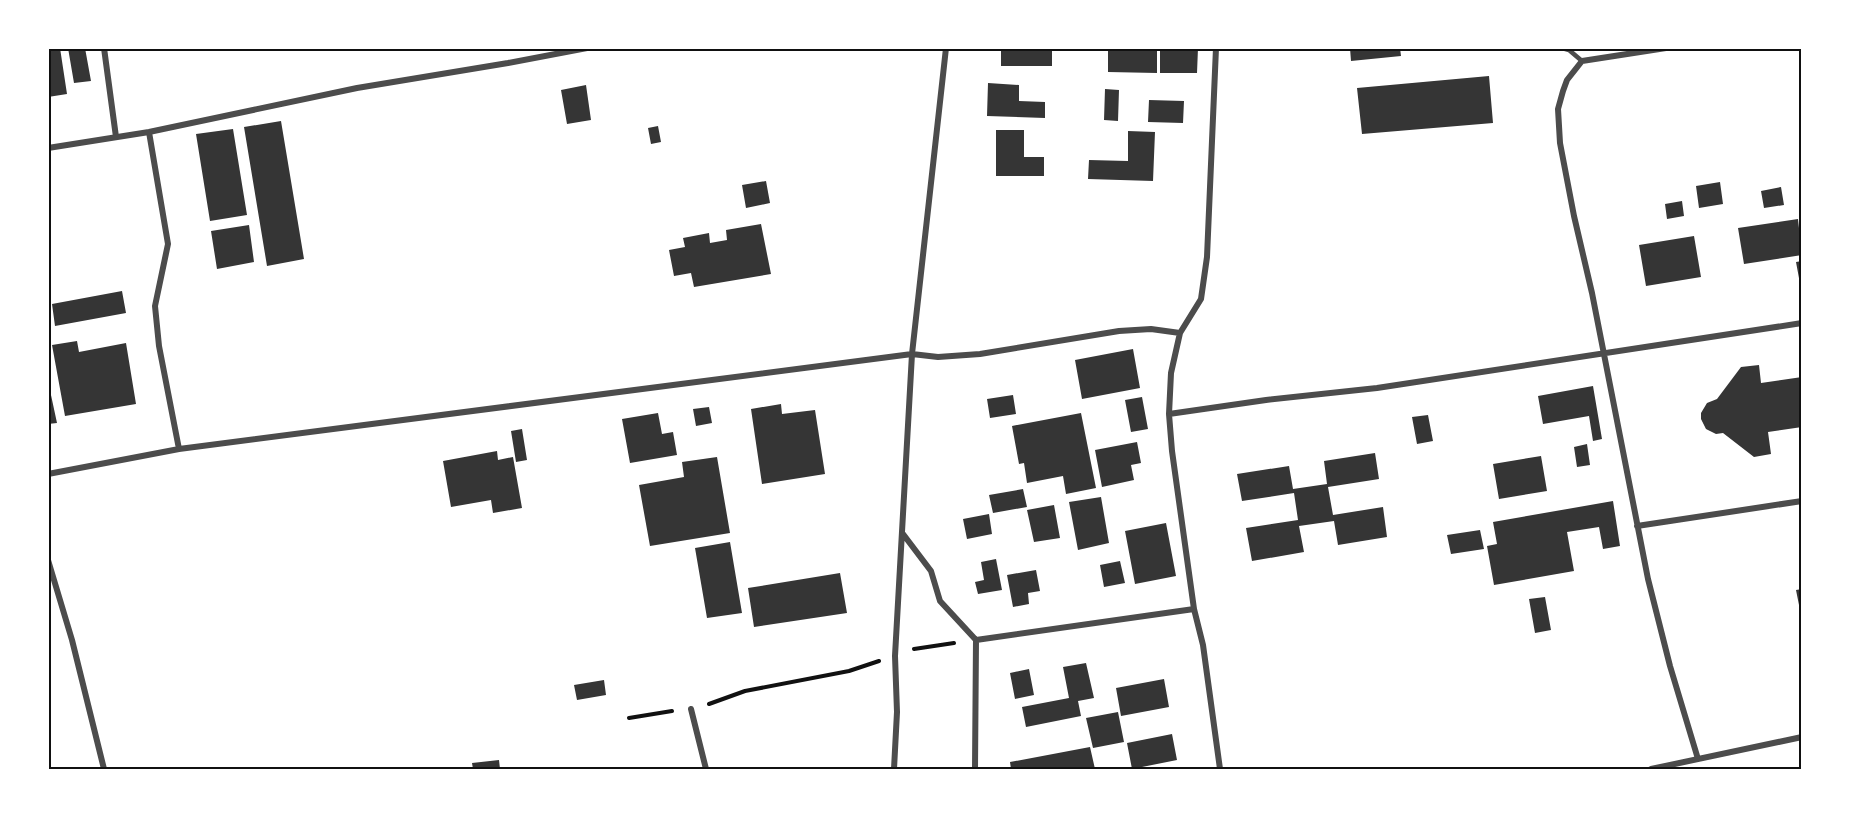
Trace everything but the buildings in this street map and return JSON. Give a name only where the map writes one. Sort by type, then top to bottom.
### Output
[{"type":"street","points":[[104,48],[116,137]]},
{"type":"street","points":[[48,148],[149,132],[357,88],[587,48]]},
{"type":"street","points":[[894,769],[897,712],[895,656],[912,354],[946,48]]},
{"type":"street","points":[[1216,48],[1207,257],[1201,298],[1180,333],[1171,373],[1169,414],[1194,609],[1203,645],[1221,769]]},
{"type":"street","points":[[1666,48],[1582,61],[1568,80],[1558,109],[1560,142],[1637,526],[1667,655],[1698,759]]},
{"type":"street","points":[[149,132],[168,244],[155,306],[159,346],[179,449]]},
{"type":"street","points":[[1169,414],[1266,400],[1377,388],[1802,323]]},
{"type":"street","points":[[48,474],[179,449],[912,354],[938,357],[980,354],[1119,331],[1152,329],[1180,333]]},
{"type":"street","points":[[1637,526],[1802,501]]},
{"type":"street","points":[[903,534],[931,571],[940,601],[976,640],[975,769]]},
{"type":"street","points":[[48,560],[72,639],[104,769]]},
{"type":"street","points":[[976,640],[1194,609]]},
{"type":"street","points":[[691,709],[706,769]]},
{"type":"street","points":[[1651,769],[1802,737]]},
{"type":"lane","points":[[1562,48],[1569,50],[1582,61]]},
{"type":"path","points":[[629,718],[701,707],[745,691],[849,671],[922,647],[976,640]]}]
